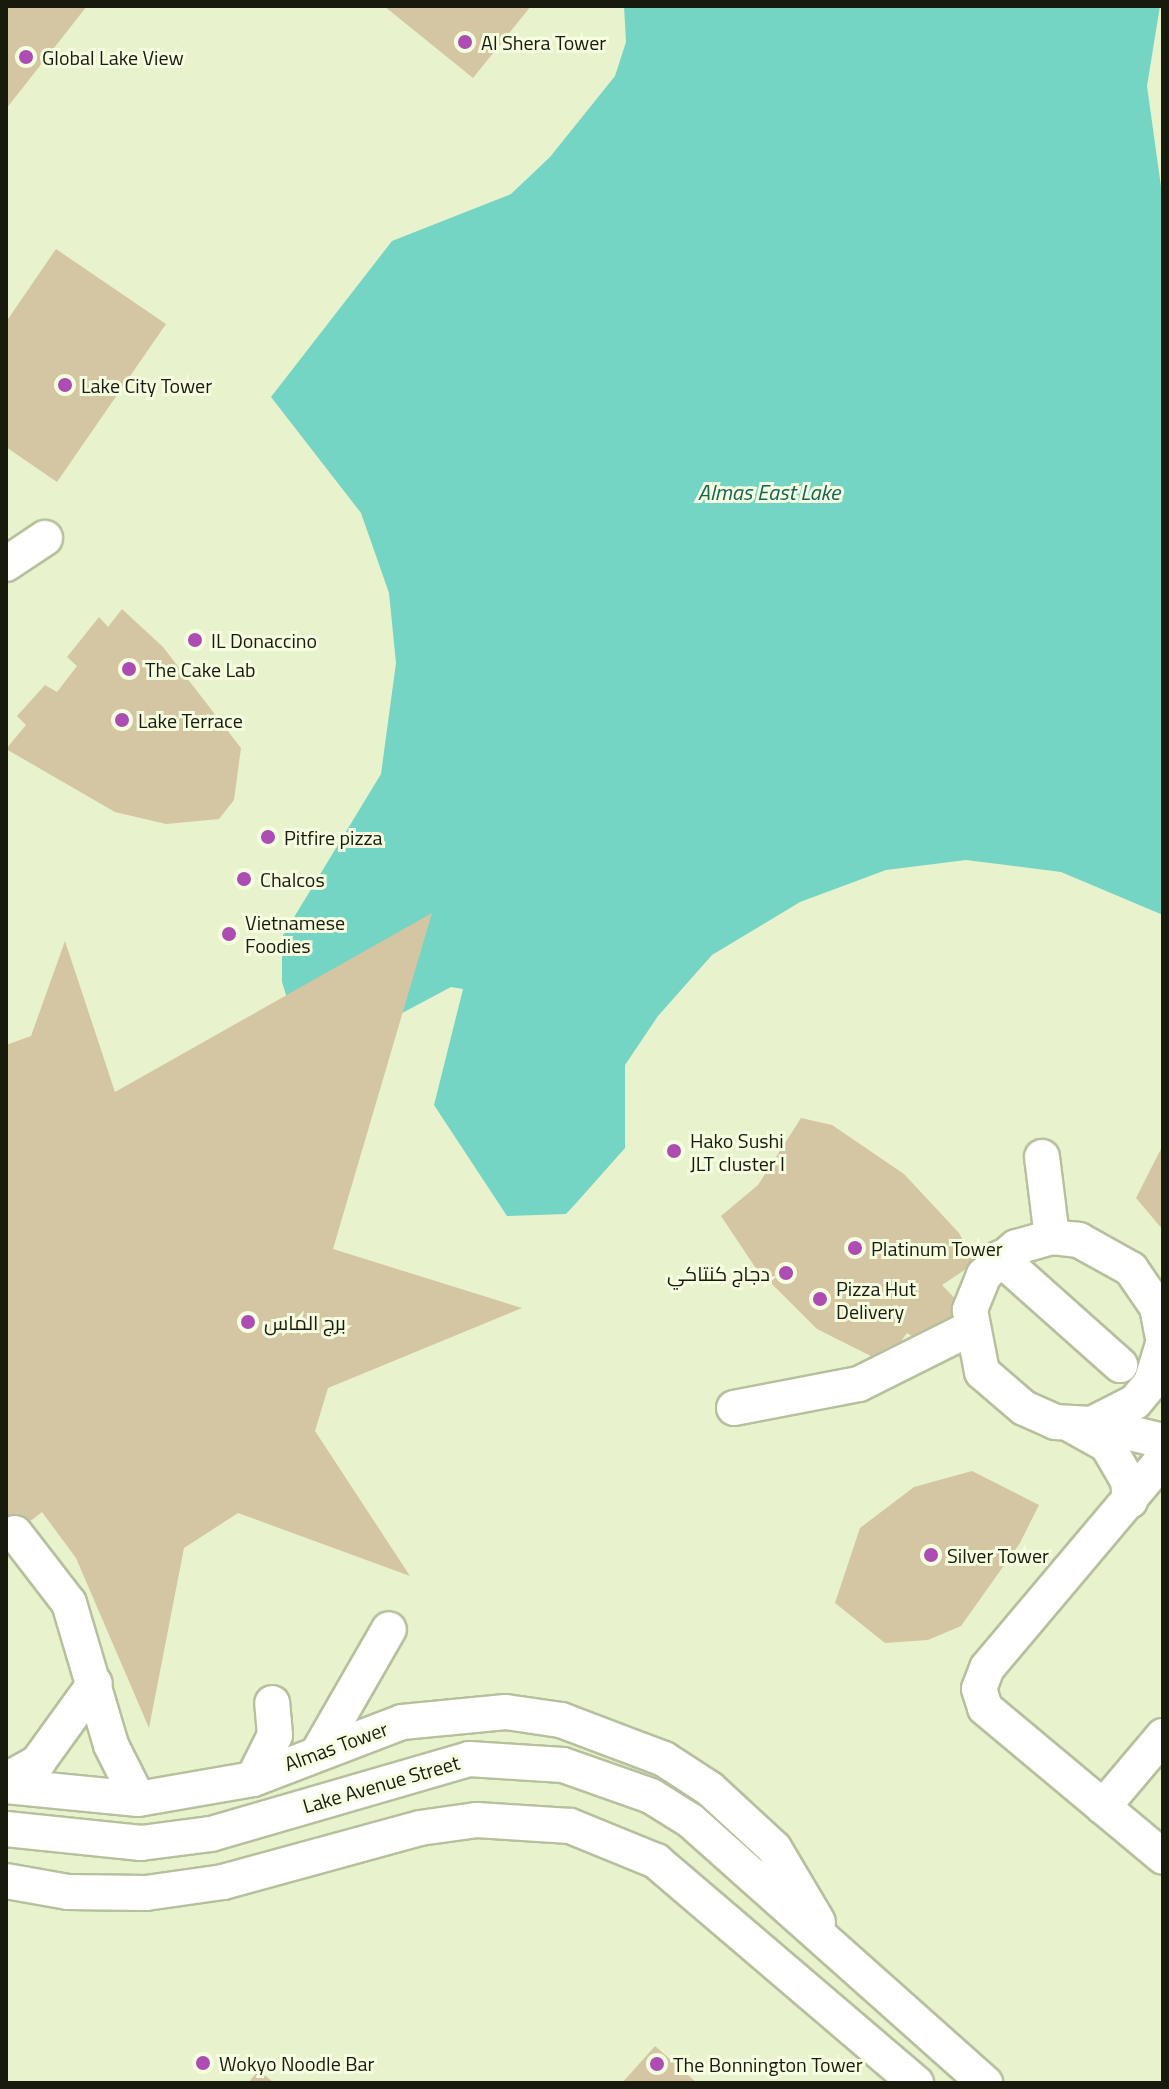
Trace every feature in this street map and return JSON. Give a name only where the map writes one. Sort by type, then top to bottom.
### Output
[{"type":"street","points":[[6,564],[45,538]]},
{"type":"street","points":[[1042,1157],[1052,1237]]},
{"type":"street","points":[[1082,1424],[1135,1402],[1162,1352],[1157,1307],[1131,1269],[1079,1240],[1052,1237],[992,1266],[969,1329],[982,1372],[1001,1391],[1038,1416],[1163,1441]]},
{"type":"street","points":[[992,1266],[1111,1373]]},
{"type":"street","points":[[734,1408],[859,1384],[969,1329]]},
{"type":"street","points":[[1082,1424],[1113,1453],[1130,1501]]},
{"type":"street","points":[[1163,1459],[987,1668],[979,1689],[985,1708],[1163,1857]]},
{"type":"street","points":[[15,1533],[69,1603],[111,1745],[138,1799]]},
{"type":"street","points":[[320,1749],[389,1629]]},
{"type":"street","name":"Almas Tower","points":[[6,1783],[38,1762],[95,1683]]},
{"type":"street","points":[[253,1779],[275,1735],[272,1703]]},
{"type":"street","name":"Almas Tower","points":[[6,1783],[138,1799],[253,1779],[320,1749],[451,1714],[506,1712],[614,1736],[710,1789],[774,1848],[826,1941]]},
{"type":"street","points":[[1103,1807],[1163,1736]]},
{"type":"street","name":"Lake Avenue Street","points":[[6,1829],[70,1841],[155,1841],[211,1834],[469,1759],[563,1765],[651,1796],[691,1821],[985,2083]]},
{"type":"street","points":[[6,1881],[146,1893],[223,1882],[420,1828],[477,1820],[570,1826],[656,1861],[916,2083]]},
{"type":"water","name":"Almas East Lake","points":[[624,6],[1160,6],[1147,86],[1163,201],[1163,915],[1061,872],[966,860],[886,870],[800,902],[712,955],[658,1016],[625,1065],[625,1148],[566,1214],[507,1216],[434,1105],[463,989],[451,987],[374,1028],[287,998],[282,982],[282,937],[381,774],[396,663],[389,593],[361,513],[271,397],[392,241],[511,194],[550,157],[615,76],[626,42]]},
{"type":"building","name":"Global Lake View","points":[[6,6],[87,6],[6,109]]},
{"type":"building","name":"Al Shera Tower","points":[[384,6],[531,6],[473,78]]},
{"type":"building","name":"Lake City Tower","points":[[56,249],[166,324],[57,482],[6,447],[6,322]]},
{"type":"building","name":"Lake Terrace","points":[[122,609],[163,647],[241,748],[234,800],[219,819],[166,824],[115,812],[6,749],[26,725],[17,716],[45,685],[57,692],[77,666],[67,657],[99,617],[108,627]]},
{"type":"building","name":"برج الماس","points":[[432,913],[333,1249],[522,1308],[328,1388],[315,1431],[410,1576],[238,1513],[184,1548],[149,1728],[76,1558],[42,1512],[6,1540],[6,1045],[31,1036],[65,941],[115,1092]]},
{"type":"building","name":"Platinum Tower","points":[[801,1118],[832,1125],[904,1174],[959,1233],[975,1263],[942,1285],[965,1309],[927,1346],[907,1333],[885,1363],[817,1329],[755,1267],[721,1216],[758,1185]]},
{"type":"building","points":[[1163,1145],[1163,1230],[1136,1198]]},
{"type":"building","name":"Silver Tower","points":[[972,1471],[1039,1505],[1020,1543],[961,1626],[928,1640],[885,1643],[835,1603],[860,1528],[914,1487]]},
{"type":"building","name":"The Bonnington Tower","points":[[655,2046],[697,2083],[622,2083]]},
{"type":"building","points":[[259,2070],[274,2083],[248,2083]]},
{"type":"place","name":"Al Shera Tower","points":[[465,42]]},
{"type":"place","name":"Global Lake View","points":[[26,57]]},
{"type":"place","name":"Lake City Tower","points":[[65,385]]},
{"type":"place","name":"IL Donaccino","points":[[195,640]]},
{"type":"place","name":"The Cake Lab","points":[[129,669]]},
{"type":"place","name":"Lake Terrace","points":[[122,720]]},
{"type":"place","name":"Pitfire pizza","points":[[268,837]]},
{"type":"place","name":"Chalcos","points":[[244,879]]},
{"type":"place","name":"Vietnamese Foodies","points":[[229,934]]},
{"type":"place","name":"Hako Sushi JLT cluster I","points":[[674,1151]]},
{"type":"place","name":"Platinum Tower","points":[[855,1248]]},
{"type":"place","name":"دجاج كنتاكي","points":[[786,1273]]},
{"type":"place","name":"Pizza Hut Delivery","points":[[820,1299]]},
{"type":"place","name":"برج الماس","points":[[248,1322]]},
{"type":"place","name":"Silver Tower","points":[[931,1555]]},
{"type":"place","name":"Wokyo Noodle Bar","points":[[203,2063]]},
{"type":"place","name":"The Bonnington Tower","points":[[657,2064]]}]
